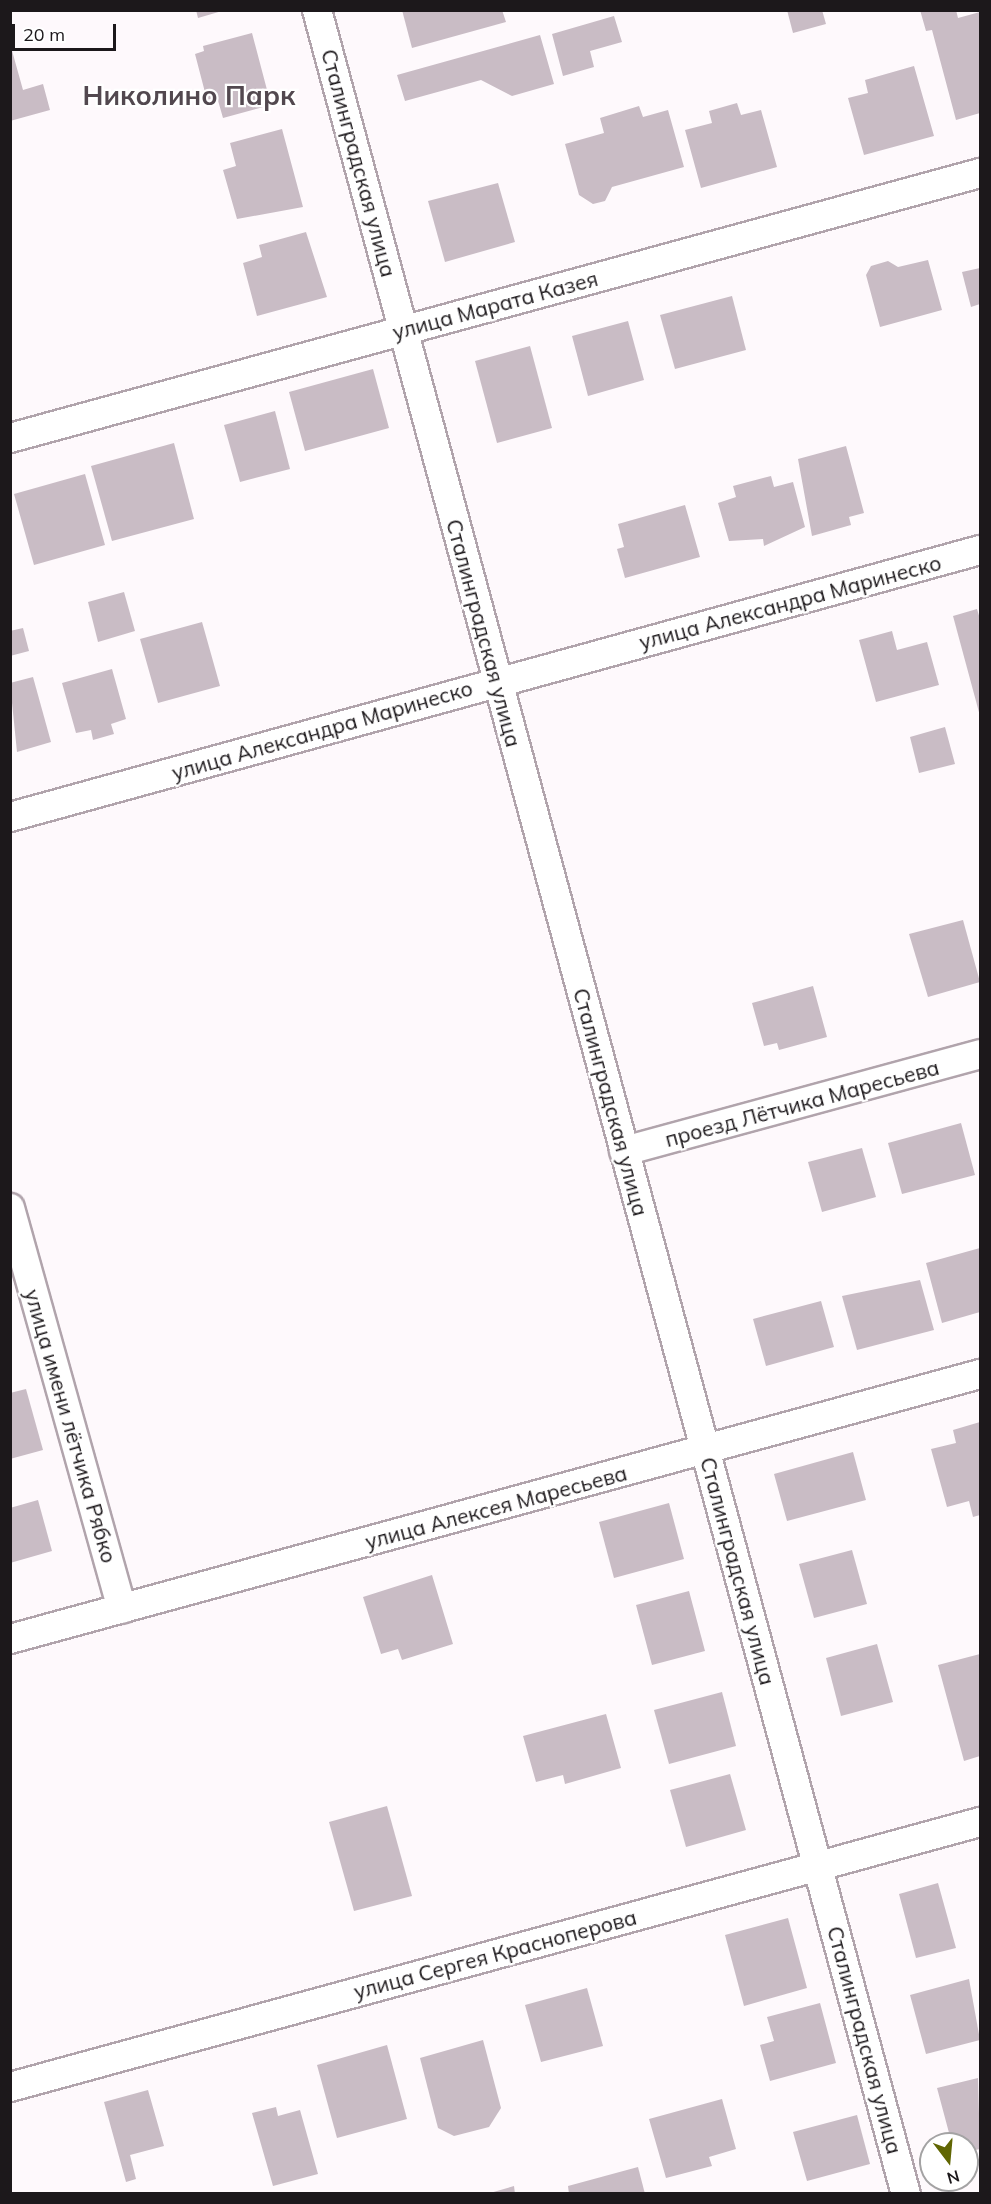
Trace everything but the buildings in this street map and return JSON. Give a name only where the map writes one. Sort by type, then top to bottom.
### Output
[{"type":"street","name":"Сталинградская улица","points":[[317,10],[404,329],[496,681],[906,2193]]},
{"type":"street","name":"улица Марата Казея","points":[[10,438],[981,173]]},
{"type":"street","name":"улица Александра Маринеско","points":[[10,817],[496,681],[981,550]]},
{"type":"street","name":"проезд Лётчика Маресьева","points":[[624,1151],[981,1054]]},
{"type":"street","name":"улица имени лётчика Рябко","points":[[10,1208],[122,1610]]},
{"type":"street","name":"улица Алексея Маресьева","points":[[10,1640],[981,1374]]},
{"type":"street","name":"улица Сергея Красноперова","points":[[10,2087],[981,1822]]},
{"type":"district","name":"Николино Парк","points":[[189,96]]}]
